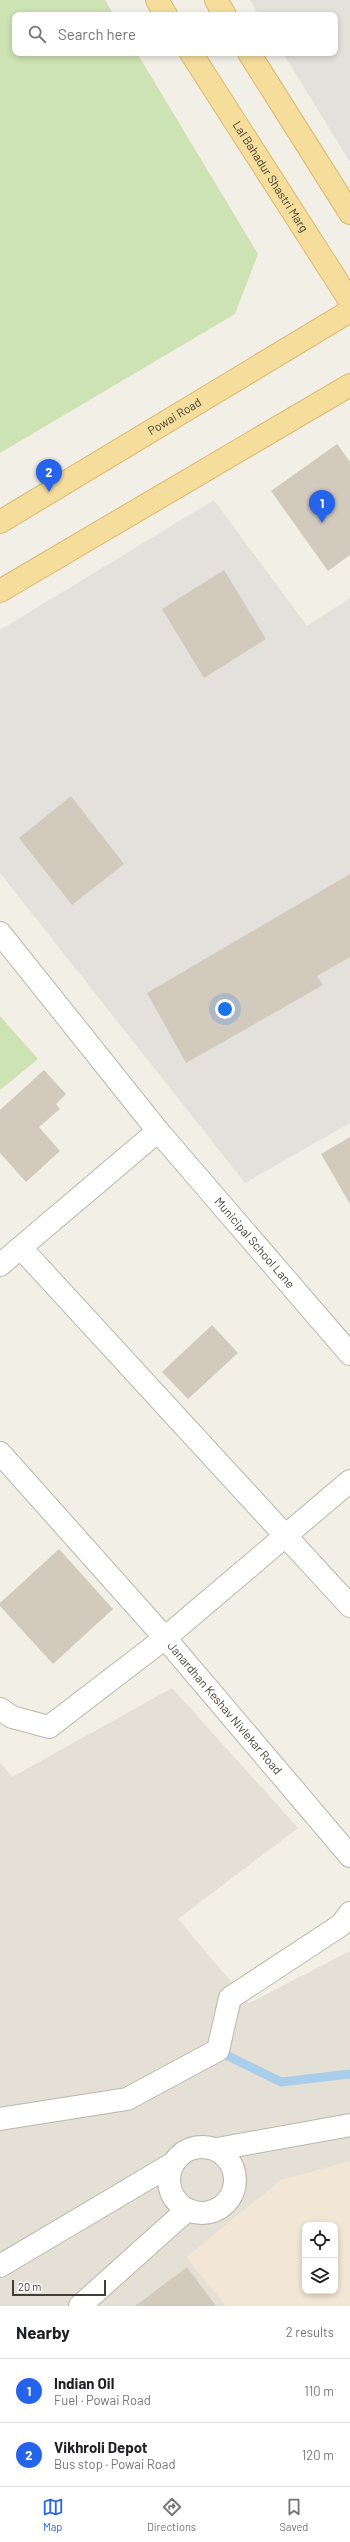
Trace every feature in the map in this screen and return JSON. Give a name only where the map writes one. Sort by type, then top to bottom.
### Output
[{"type":"main road","points":[[157,0],[164,12]]},
{"type":"main road","points":[[216,0],[223,12]]},
{"type":"main road","name":"Lal Bahadur Shastri Marg","points":[[193,56],[350,301]]},
{"type":"main road","points":[[251,56],[350,213]]},
{"type":"main road","name":"Powai Road","points":[[0,522],[350,311]]},
{"type":"main road","points":[[0,591],[350,385]]},
{"type":"street","name":"Municipal School Lane","points":[[0,932],[158,1131],[350,1354]]},
{"type":"street","points":[[0,1265],[158,1131]]},
{"type":"street","points":[[21,1248],[350,1606]]},
{"type":"street","points":[[0,1453],[165,1638],[284,1535],[350,1481]]},
{"type":"street","name":"Janardhan Keshav Nivlekar Road","points":[[0,1709],[12,1717],[49,1727],[165,1638],[350,1856]]},
{"type":"street","points":[[0,2119],[127,2099],[218,2050],[230,1998],[341,1925],[350,1913]]},
{"type":"street","points":[[217,2149],[350,2124]]},
{"type":"street","points":[[0,2266],[172,2164],[180,2154],[191,2148],[204,2146],[217,2149],[228,2157],[234,2168],[236,2182],[232,2194],[224,2205],[213,2212],[200,2213],[187,2210],[177,2202],[170,2191],[168,2178],[172,2164]]},
{"type":"street","points":[[80,2306],[187,2210]]},
{"type":"shaded area","points":[[250,0],[350,0],[350,162],[285,56],[338,56],[338,12],[257,12]]},
{"type":"shaded area","points":[[214,500],[307,626],[350,598],[350,1123],[245,1183],[0,873],[0,630]]},
{"type":"shaded area","points":[[172,1688],[298,1828],[178,1919],[249,2003],[350,1951],[350,2162],[187,2257],[226,2306],[0,2306],[0,1762],[12,1777]]},
{"type":"shaded area","points":[[350,2161],[350,2306],[226,2306],[186,2257],[281,2180]]},
{"type":"green space","points":[[0,0],[105,0],[112,12],[12,12],[12,56],[139,56],[258,254],[235,314],[0,453]]},
{"type":"green space","points":[[0,1016],[38,1059],[0,1090]]},
{"type":"building","points":[[337,444],[350,462],[350,555],[328,571],[271,491]]},
{"type":"building","points":[[224,570],[266,639],[204,678],[162,609]]},
{"type":"building","points":[[71,796],[124,864],[72,905],[19,838]]},
{"type":"building","points":[[350,874],[350,957],[317,976],[323,985],[186,1063],[147,993]]},
{"type":"building","points":[[44,1070],[66,1094],[56,1104],[60,1109],[39,1127],[60,1151],[26,1182],[0,1153],[0,1110]]},
{"type":"building","points":[[350,1137],[350,1204],[321,1154]]},
{"type":"building","points":[[212,1325],[238,1353],[188,1399],[162,1372]]},
{"type":"building","points":[[59,1549],[113,1609],[53,1664],[0,1606],[0,1603]]},
{"type":"building","points":[[187,2267],[216,2306],[135,2306]]},
{"type":"waterway","points":[[218,2051],[281,2082],[350,2074]]},
{"type":"place","name":"Vikhroli Depot","points":[[49,492]]},
{"type":"place","name":"Indian Oil","points":[[322,523]]}]
